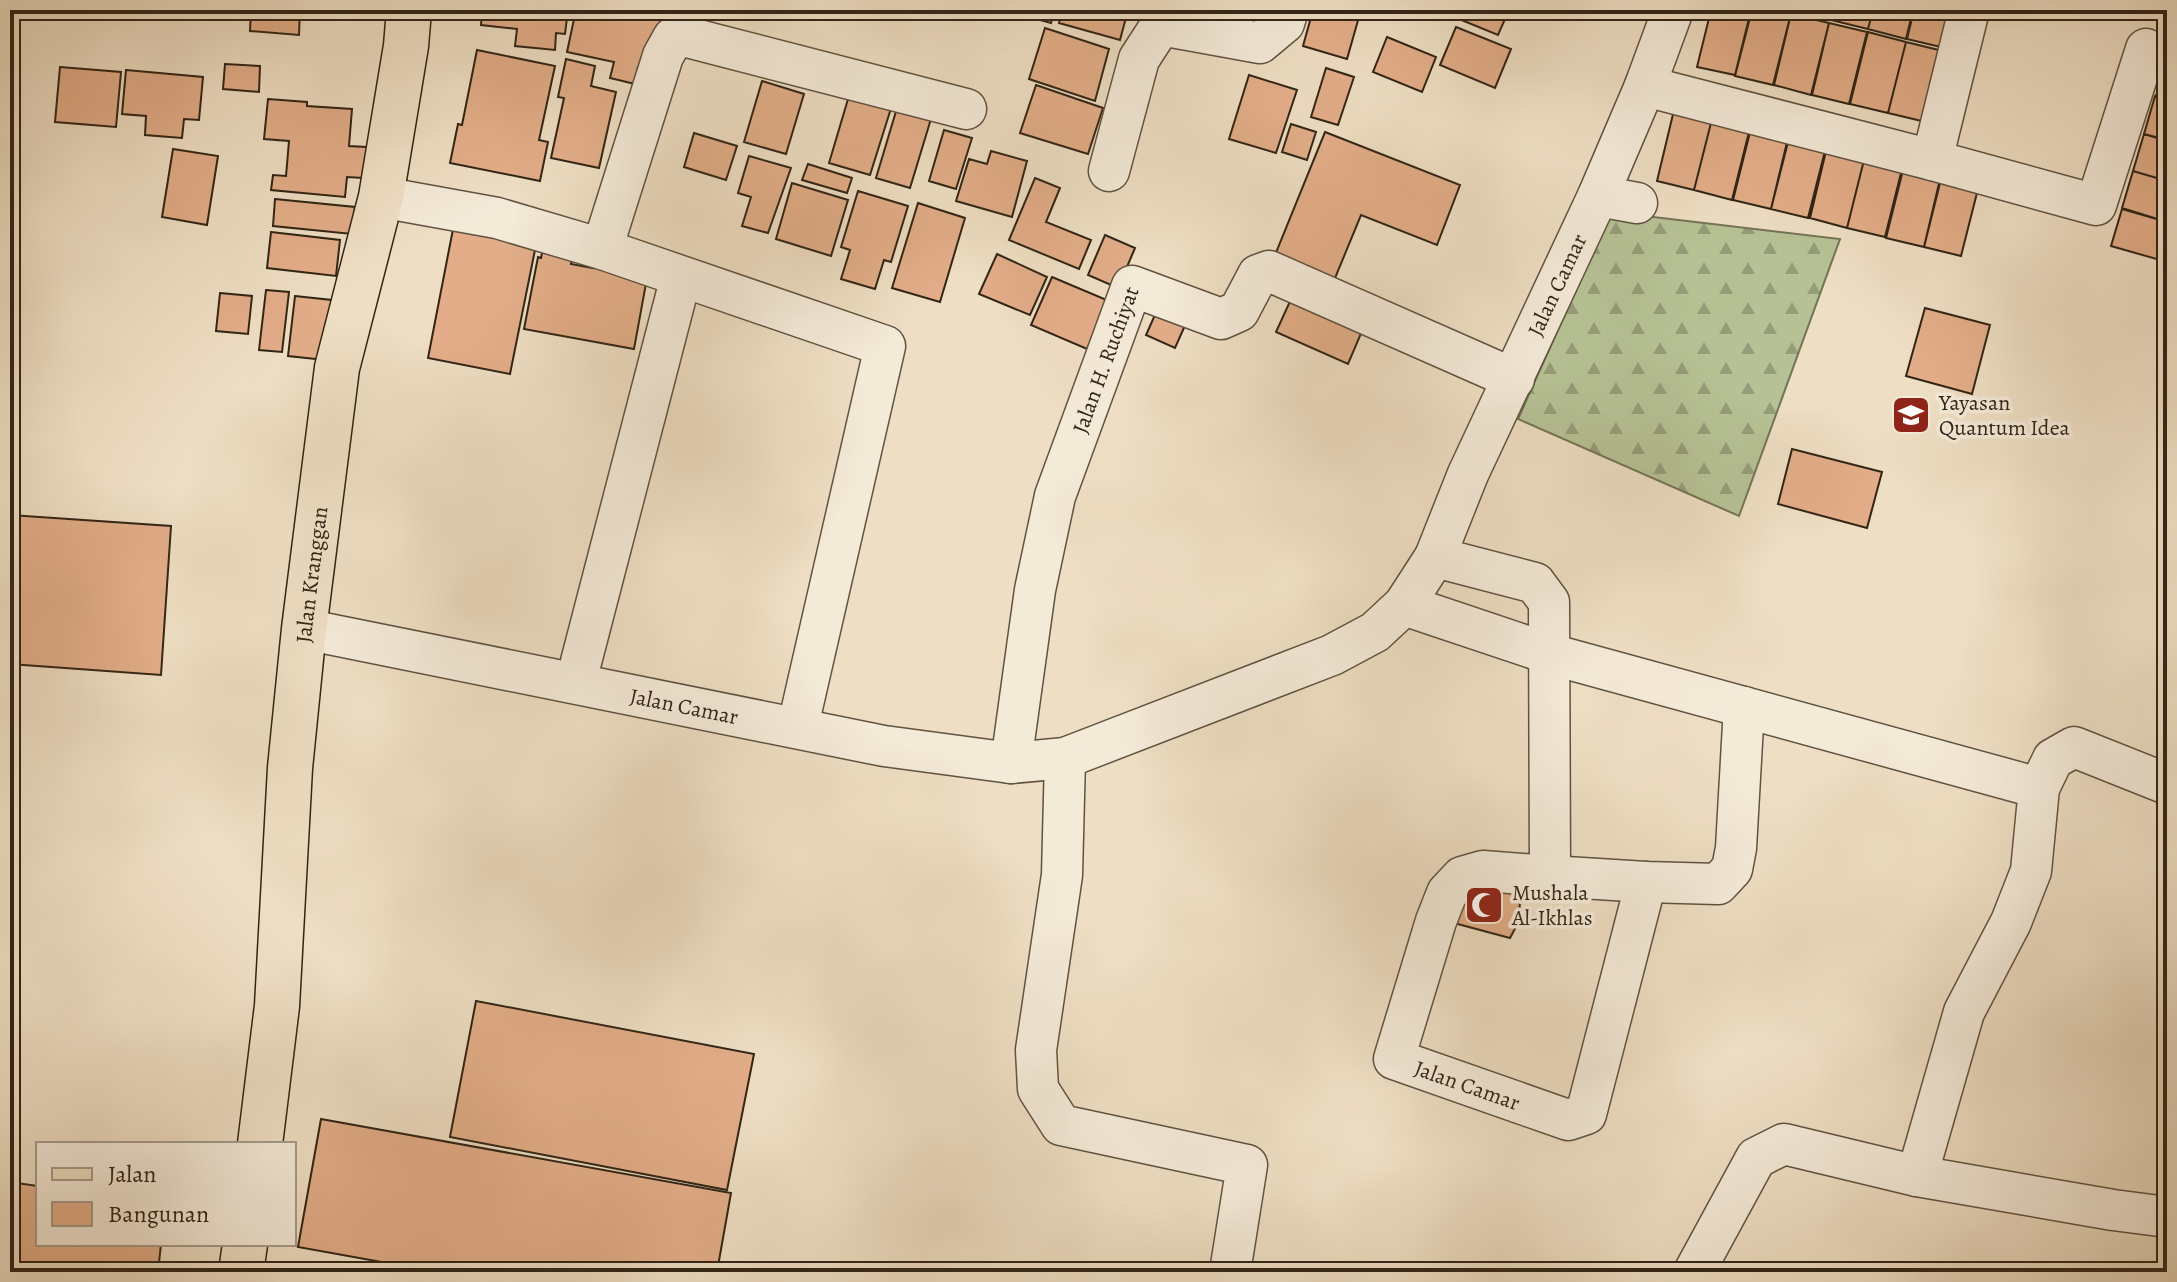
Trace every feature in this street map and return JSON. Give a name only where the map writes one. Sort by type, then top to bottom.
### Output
[{"type":"main road","name":"Jalan Kranggan","points":[[260,1142],[277,1006],[290,768],[337,368],[381,197],[409,10]]},
{"type":"main road","points":[[241,1272],[245,1246]]},
{"type":"street","points":[[1109,171],[1139,59],[1161,25],[1260,43],[1284,23],[1288,10]]},
{"type":"street","name":"Jalan Camar","points":[[304,629],[884,746],[1011,763],[1065,758],[1332,655],[1375,632],[1404,605],[1435,557],[1468,474],[1598,196],[1645,86],[1673,10]]},
{"type":"street","points":[[1932,160],[1969,10]]},
{"type":"street","points":[[602,249],[663,56],[673,38],[687,37],[966,109]]},
{"type":"street","points":[[1645,86],[2096,205],[2146,49]]},
{"type":"street","points":[[1598,196],[1637,203]]},
{"type":"street","points":[[381,197],[497,218],[602,249],[885,346],[800,717]]},
{"type":"street","name":"Jalan H. Ruchiyat","points":[[1011,763],[1035,590],[1055,496],[1132,286],[1221,319],[1239,311],[1258,275],[1269,271],[1514,379]]},
{"type":"street","points":[[581,662],[681,277]]},
{"type":"street","points":[[1435,557],[1535,583],[1549,602],[1550,876]]},
{"type":"street","points":[[1404,605],[1550,654],[2039,788]]},
{"type":"street","name":"Jalan Camar","points":[[1646,882],[1586,1114],[1568,1120],[1394,1059],[1436,921],[1447,893],[1462,877],[1483,871],[1718,884],[1732,869],[1736,848],[1744,707]]},
{"type":"street","points":[[1917,1176],[1964,1012],[2011,922],[2031,871],[2039,788],[2053,759],[2074,747],[2167,784]]},
{"type":"street","points":[[1065,758],[1062,875],[1036,1050],[1038,1089],[1061,1125],[1247,1165],[1230,1272]]},
{"type":"street","points":[[1694,1272],[1756,1158],[1784,1144],[1917,1176],[2167,1217]]},
{"type":"green space","points":[[1611,212],[1840,239],[1739,516],[1518,419]]},
{"type":"building","points":[[251,10],[300,10],[299,35],[250,31]]},
{"type":"building","points":[[482,10],[568,10],[565,34],[556,33],[555,50],[515,46],[517,29],[481,25]]},
{"type":"building","points":[[576,10],[663,10],[651,70],[638,67],[635,84],[610,78],[614,62],[567,52]]},
{"type":"building","points":[[1004,10],[1055,10],[1051,23]]},
{"type":"building","points":[[1063,10],[1128,10],[1120,40],[1059,23]]},
{"type":"building","points":[[1206,10],[1269,10],[1262,34],[1204,16]]},
{"type":"building","points":[[1313,10],[1336,10],[1359,17],[1347,59],[1303,46]]},
{"type":"building","points":[[1437,10],[1509,10],[1498,35]]},
{"type":"building","points":[[1711,10],[1751,10],[1735,75],[1697,67]]},
{"type":"building","points":[[1752,10],[1791,13],[1773,85],[1735,76]]},
{"type":"building","points":[[1792,10],[1832,10],[1830,20]]},
{"type":"building","points":[[1833,10],[1873,10],[1868,29],[1831,20]]},
{"type":"building","points":[[1873,10],[1913,10],[1906,39],[1868,29]]},
{"type":"building","points":[[1914,10],[1954,10],[1945,48],[1907,39]]},
{"type":"building","points":[[1791,14],[1829,23],[1811,95],[1774,85]]},
{"type":"building","points":[[1829,23],[1867,32],[1849,104],[1812,95]]},
{"type":"building","points":[[1456,27],[1511,49],[1495,88],[1440,65]]},
{"type":"building","points":[[1045,28],[1109,49],[1095,101],[1029,79]]},
{"type":"building","points":[[1868,32],[1906,42],[1888,113],[1850,104]]},
{"type":"building","points":[[1387,37],[1436,57],[1422,92],[1373,72]]},
{"type":"building","points":[[1906,42],[1943,51],[1926,122],[1888,113]]},
{"type":"building","points":[[477,50],[555,66],[539,140],[548,142],[540,181],[450,163],[458,124],[462,125]]},
{"type":"building","points":[[566,59],[595,66],[591,86],[616,92],[599,168],[551,158],[564,98],[558,97]]},
{"type":"building","points":[[2167,59],[2167,99],[2156,96]]},
{"type":"building","points":[[225,64],[260,66],[259,92],[223,89]]},
{"type":"building","points":[[60,67],[121,72],[116,127],[55,122]]},
{"type":"building","points":[[1326,68],[1354,77],[1338,125],[1311,117]]},
{"type":"building","points":[[126,70],[203,77],[199,120],[184,119],[182,138],[145,135],[146,116],[122,114]]},
{"type":"building","points":[[1249,75],[1297,90],[1276,153],[1229,139]]},
{"type":"building","points":[[762,81],[804,94],[786,154],[744,142]]},
{"type":"building","points":[[1036,85],[1103,108],[1088,154],[1020,133]]},
{"type":"building","points":[[851,89],[893,102],[870,175],[829,163]]},
{"type":"building","points":[[2155,96],[2167,100],[2167,140],[2144,134]]},
{"type":"building","points":[[900,98],[934,109],[910,188],[876,178]]},
{"type":"building","points":[[268,99],[352,109],[349,146],[384,148],[381,179],[347,177],[345,197],[271,190],[273,175],[286,176],[289,141],[264,139]]},
{"type":"building","points":[[1674,110],[1712,119],[1694,190],[1657,181]]},
{"type":"building","points":[[1712,119],[1750,128],[1732,200],[1694,190]]},
{"type":"building","points":[[1291,124],[1316,132],[1307,160],[1282,152]]},
{"type":"building","points":[[1751,128],[1788,138],[1771,209],[1733,200]]},
{"type":"building","points":[[944,130],[972,138],[956,189],[929,181]]},
{"type":"building","points":[[1325,132],[1460,185],[1437,245],[1361,215],[1333,283],[1273,260]]},
{"type":"building","points":[[694,133],[737,146],[726,180],[684,167]]},
{"type":"building","points":[[2144,134],[2167,141],[2167,181],[2133,171]]},
{"type":"building","points":[[1789,138],[1826,147],[1808,218],[1771,209]]},
{"type":"building","points":[[1827,147],[1865,156],[1847,228],[1810,218]]},
{"type":"building","points":[[173,149],[218,156],[207,225],[162,217]]},
{"type":"building","points":[[991,151],[1027,161],[1012,217],[956,201],[969,159],[987,164]]},
{"type":"building","points":[[749,156],[791,168],[768,233],[742,226],[751,197],[738,193]]},
{"type":"building","points":[[1865,156],[1903,165],[1885,237],[1847,228]]},
{"type":"building","points":[[808,164],[852,178],[847,193],[802,180]]},
{"type":"building","points":[[1904,166],[1941,175],[1924,247],[1886,238]]},
{"type":"building","points":[[2133,171],[2167,181],[2167,222],[2122,208]]},
{"type":"building","points":[[1942,175],[1979,185],[1961,256],[1924,247]]},
{"type":"building","points":[[1035,178],[1060,188],[1046,222],[1091,240],[1079,269],[1009,240]]},
{"type":"building","points":[[792,183],[848,200],[831,256],[776,239]]},
{"type":"building","points":[[858,191],[908,206],[891,262],[884,260],[875,289],[841,279],[850,250],[841,247]]},
{"type":"building","points":[[275,199],[355,207],[352,234],[273,226]]},
{"type":"building","points":[[918,203],[965,218],[940,302],[892,288]]},
{"type":"building","points":[[2122,209],[2167,222],[2167,262],[2111,246]]},
{"type":"building","points":[[454,224],[537,240],[510,374],[428,358]]},
{"type":"building","points":[[271,232],[340,240],[336,276],[267,268]]},
{"type":"building","points":[[1105,235],[1135,248],[1118,288],[1088,275]]},
{"type":"building","points":[[545,238],[576,244],[571,264],[593,268],[595,260],[647,278],[634,349],[524,329],[538,257],[541,258]]},
{"type":"building","points":[[997,254],[1047,277],[1030,315],[979,294]]},
{"type":"building","points":[[1052,277],[1109,301],[1087,349],[1031,325]]},
{"type":"building","points":[[1297,286],[1368,317],[1348,364],[1276,332]]},
{"type":"building","points":[[266,290],[289,292],[282,352],[259,350]]},
{"type":"building","points":[[220,293],[252,296],[248,334],[216,331]]},
{"type":"building","points":[[295,296],[341,301],[334,361],[288,356]]},
{"type":"building","points":[[1162,299],[1191,312],[1175,348],[1146,335]]},
{"type":"building","points":[[1925,308],[1990,325],[1972,394],[1906,376]]},
{"type":"building","points":[[1792,449],[1882,472],[1867,528],[1778,504]]},
{"type":"building","points":[[10,515],[171,526],[161,675],[10,664]]},
{"type":"building","name":"Mushala Al-Ikhlas","points":[[1472,879],[1521,892],[1518,923],[1510,938],[1454,923]]},
{"type":"building","points":[[476,1001],[754,1054],[727,1190],[450,1137]]},
{"type":"building","points":[[321,1119],[731,1193],[717,1272],[437,1272],[298,1247]]},
{"type":"building","points":[[10,1182],[36,1186],[36,1246],[161,1246],[158,1272],[10,1272]]},
{"type":"place","name":"Yayasan Quantum Idea","points":[[1911,415]]},
{"type":"place","name":"Mushala Al-Ikhlas","points":[[1484,905]]}]
